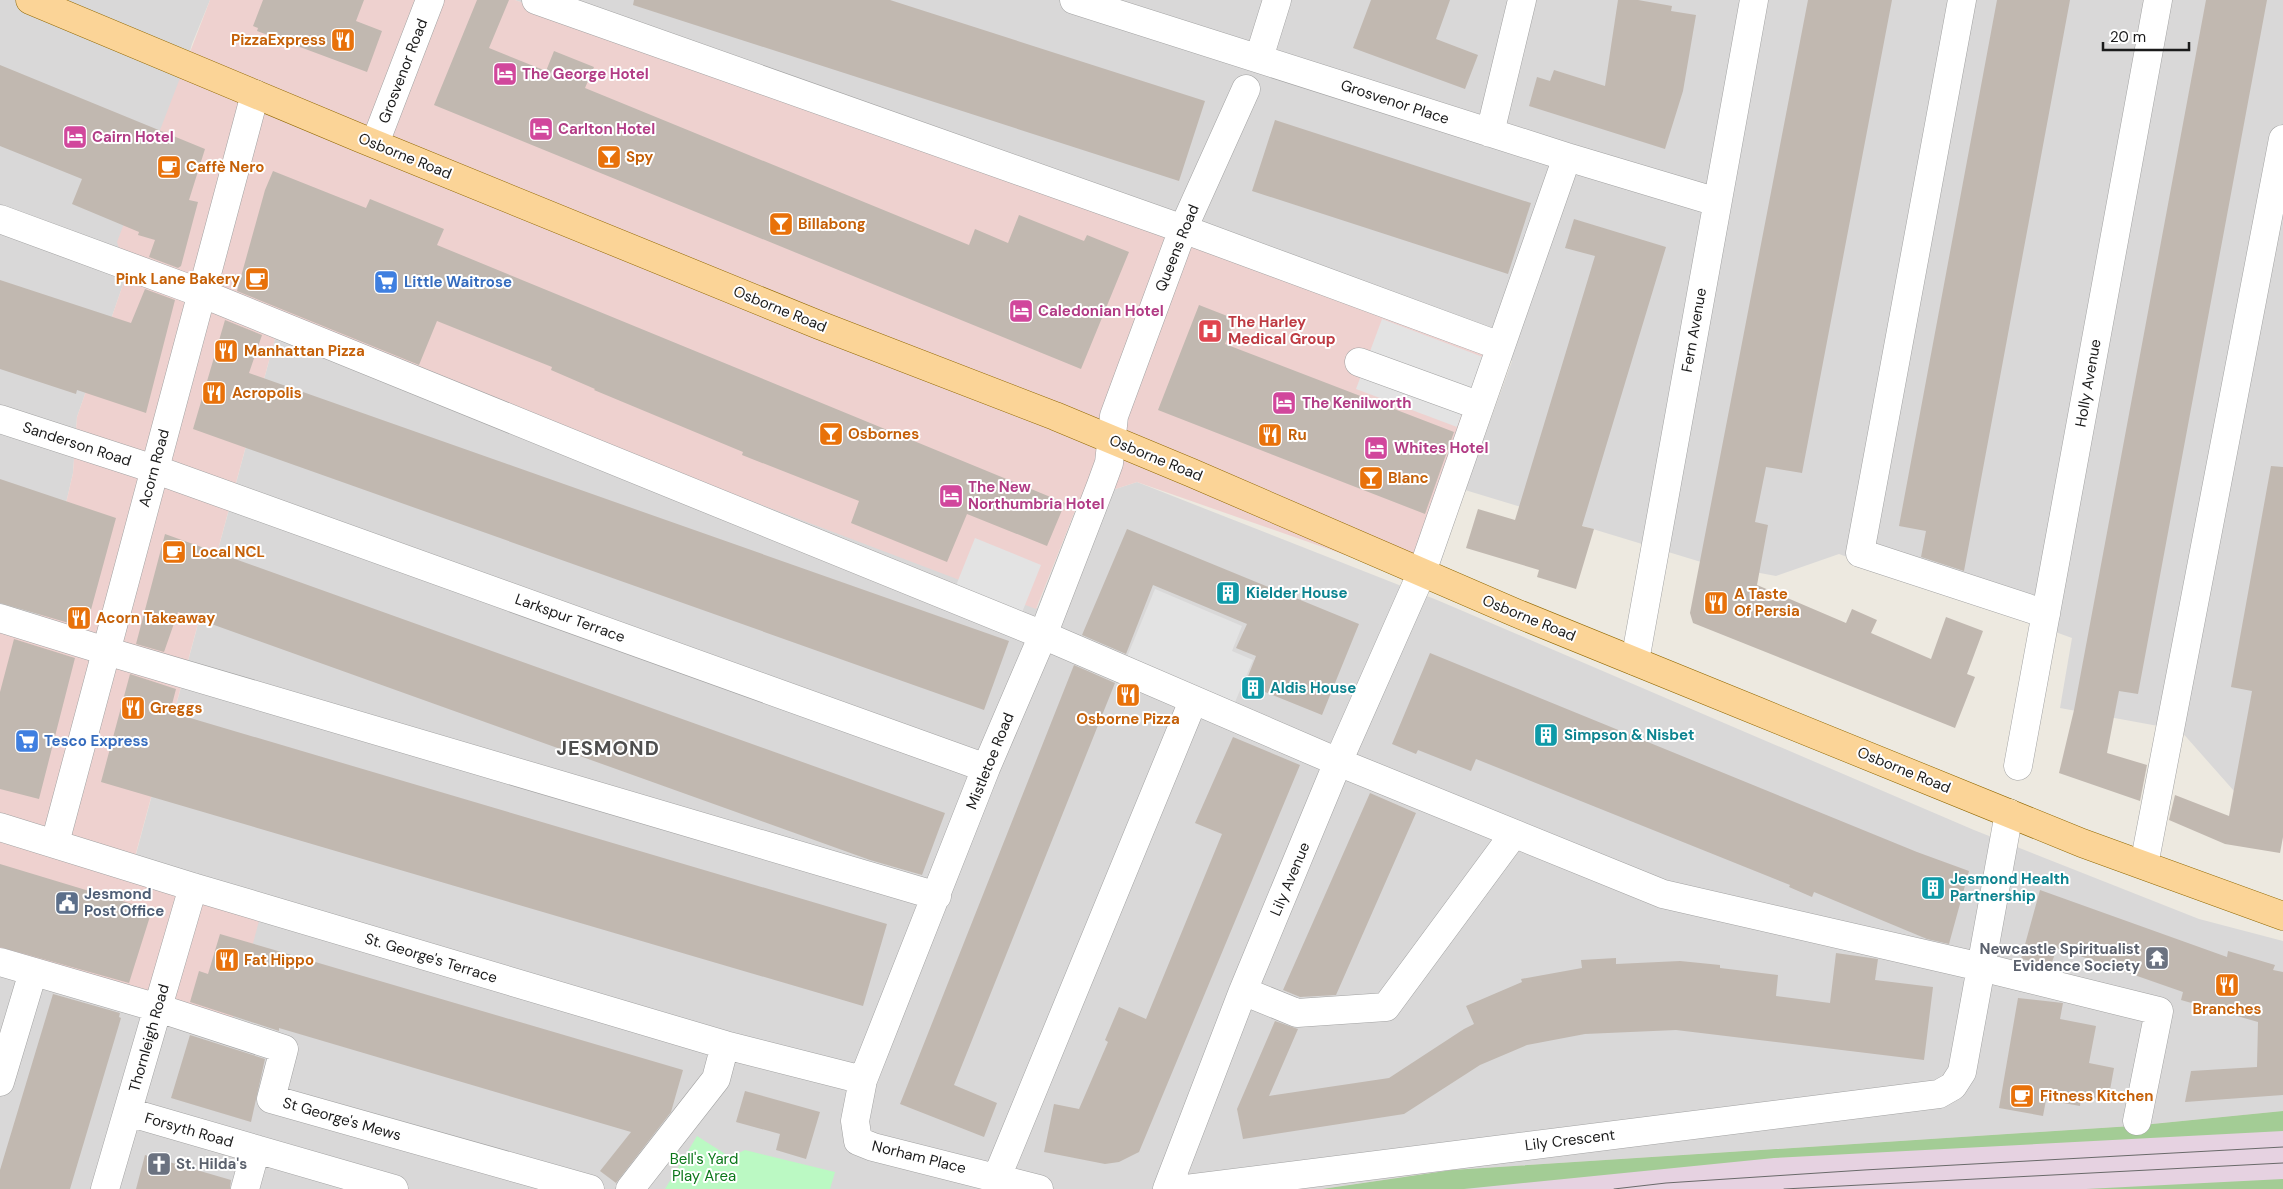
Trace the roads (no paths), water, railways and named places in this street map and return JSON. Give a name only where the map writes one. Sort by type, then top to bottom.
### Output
[{"type":"main road","name":"Osborne Road","points":[[30,0],[66,7],[255,94],[818,326],[1028,405],[1635,661],[2082,843],[2283,916]]},
{"type":"street","name":"Grosvenor Road","points":[[375,143],[430,0]]},
{"type":"street","points":[[536,0],[1183,229],[1500,346]]},
{"type":"street","name":"Grosvenor Place","points":[[1074,0],[1490,133],[1716,202]]},
{"type":"street","points":[[1259,58],[1277,0]]},
{"type":"street","points":[[1490,133],[1522,0]]},
{"type":"street","name":"Fern Avenue","points":[[1635,661],[1716,202],[1754,0]]},
{"type":"street","points":[[1962,0],[1860,554],[2046,614]]},
{"type":"street","name":"Holly Avenue","points":[[2018,766],[2158,0]]},
{"type":"street","name":"Queens Road","points":[[1112,440],[1114,416],[1183,229],[1246,89]]},
{"type":"street","name":"Acorn Road","points":[[55,843],[255,94]]},
{"type":"street","points":[[2144,865],[2283,139]]},
{"type":"street","name":"Lily Avenue","points":[[1167,1189],[1243,991],[1338,762],[1422,572],[1567,157]]},
{"type":"street","points":[[0,219],[201,293],[1043,635],[1194,702],[1513,835],[1663,894],[1981,967],[2159,1011],[2137,1121]]},
{"type":"street","points":[[1359,362],[1480,406]]},
{"type":"street","name":"Sanderson Road","points":[[0,419],[154,469]]},
{"type":"street","name":"Mistletoe Road","points":[[863,1080],[986,768],[1043,635],[1109,463],[1112,440]]},
{"type":"street","name":"Larkspur Terrace","points":[[154,469],[986,768]]},
{"type":"street","points":[[0,618],[937,896]]},
{"type":"street","points":[[997,1177],[1194,702]]},
{"type":"street","points":[[1981,967],[2009,813]]},
{"type":"street","name":"St. George's Terrace","points":[[0,827],[193,887],[725,1045],[863,1080]]},
{"type":"street","points":[[1243,991],[1297,1013],[1386,1007],[1513,835]]},
{"type":"street","name":"Thornleigh Road","points":[[105,1189],[193,887]]},
{"type":"street","points":[[0,962],[158,1008]]},
{"type":"street","name":"Lily Crescent","points":[[1186,1189],[1939,1094],[1953,1086],[1962,1072],[1981,967]]},
{"type":"street","points":[[0,1082],[33,972]]},
{"type":"street","name":"St George's Mews","points":[[158,1008],[284,1049],[271,1099],[590,1189]]},
{"type":"street","points":[[630,1189],[716,1079],[725,1045]]},
{"type":"street","name":"Norham Place","points":[[863,1080],[855,1121],[858,1140],[873,1147],[1039,1189]]},
{"type":"street","name":"Forsyth Road","points":[[128,1112],[394,1189]]},
{"type":"street","points":[[244,1189],[256,1149]]},
{"type":"tram line","points":[[1614,1189],[1666,1183],[1864,1170],[2283,1147]]},
{"type":"tram line","points":[[1784,1189],[2283,1163]]},
{"type":"place","name":"PizzaExpress","points":[[343,40]]},
{"type":"place","name":"The George Hotel","points":[[505,74]]},
{"type":"place","name":"Carlton Hotel","points":[[541,129]]},
{"type":"place","name":"Cairn Hotel","points":[[75,137]]},
{"type":"place","name":"Spy","points":[[609,157]]},
{"type":"place","name":"Caffè Nero","points":[[169,167]]},
{"type":"place","name":"Billabong","points":[[781,224]]},
{"type":"place","name":"Pink Lane Bakery","points":[[257,279]]},
{"type":"place","name":"Little Waitrose","points":[[386,282]]},
{"type":"place","name":"Caledonian Hotel","points":[[1021,311]]},
{"type":"place","name":"The Harley Medical Group","points":[[1210,331]]},
{"type":"place","name":"Manhattan Pizza","points":[[226,351]]},
{"type":"place","name":"Acropolis","points":[[214,393]]},
{"type":"place","name":"The Kenilworth","points":[[1284,403]]},
{"type":"place","name":"Osbornes","points":[[831,434]]},
{"type":"place","name":"Ru","points":[[1270,435]]},
{"type":"place","name":"Whites Hotel","points":[[1376,448]]},
{"type":"place","name":"Blanc","points":[[1371,478]]},
{"type":"place","name":"The New Northumbria Hotel","points":[[951,496]]},
{"type":"place","name":"Local NCL","points":[[174,552]]},
{"type":"place","name":"Kielder House","points":[[1228,593]]},
{"type":"place","name":"A Taste Of Persia","points":[[1716,603]]},
{"type":"place","name":"Acorn Takeaway","points":[[79,618]]},
{"type":"place","name":"Aldis House","points":[[1253,688]]},
{"type":"place","name":"Osborne Pizza","points":[[1128,695]]},
{"type":"place","name":"Greggs","points":[[133,708]]},
{"type":"place","name":"Simpson & Nisbet","points":[[1546,735]]},
{"type":"place","name":"Tesco Express","points":[[27,741]]},
{"type":"place","name":"Jesmond Health Partnership","points":[[1933,888]]},
{"type":"place","name":"Jesmond Post Office","points":[[67,903]]},
{"type":"place","name":"Newcastle Spiritualist Evidence Society","points":[[2157,958]]},
{"type":"place","name":"Fat Hippo","points":[[227,960]]},
{"type":"place","name":"Branches","points":[[2227,985]]},
{"type":"place","name":"Fitness Kitchen","points":[[2022,1096]]},
{"type":"place","name":"St. Hilda's","points":[[159,1164]]},
{"type":"district","name":"JESMOND","points":[[608,748]]},
{"type":"park label","name":"Bell's Yard Play Area","points":[[704,1168]]}]
